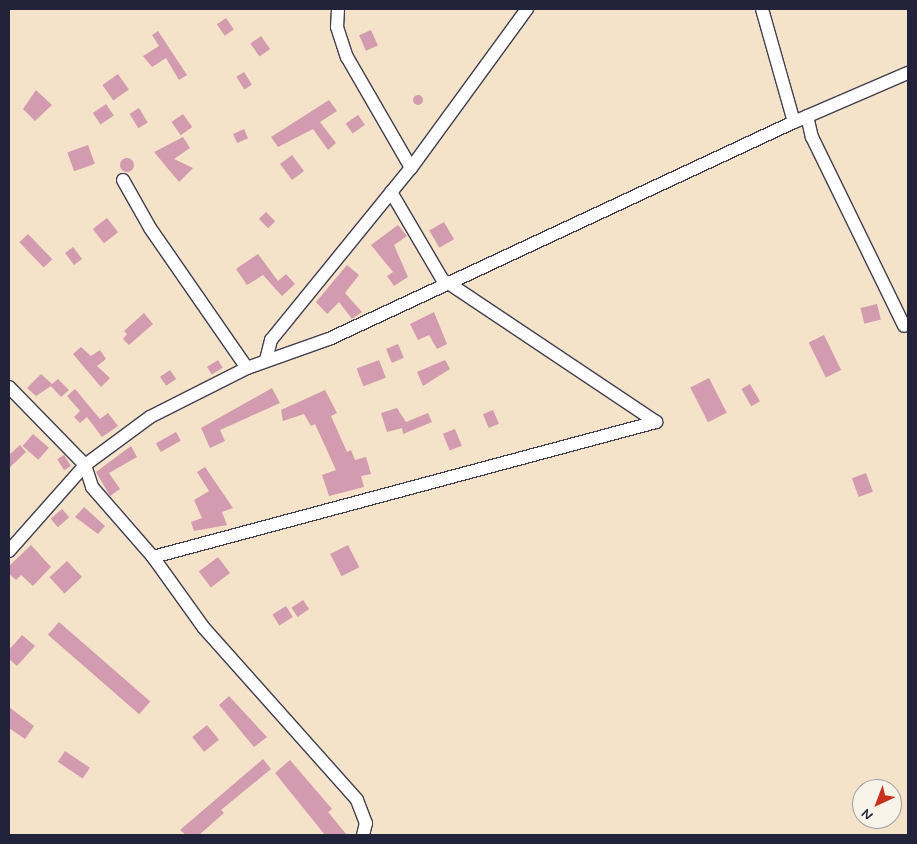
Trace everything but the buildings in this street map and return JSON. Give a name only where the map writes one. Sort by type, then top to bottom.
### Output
[{"type":"street","points":[[338,9],[337,27],[346,57],[411,168]]},
{"type":"street","points":[[266,360],[272,340],[411,168],[527,9]]},
{"type":"street","points":[[762,9],[794,122]]},
{"type":"street","points":[[9,551],[85,465],[150,417],[247,368],[329,339],[807,116],[908,73]]},
{"type":"street","points":[[807,116],[812,137],[904,326]]},
{"type":"street","points":[[123,180],[150,228],[247,368]]},
{"type":"street","points":[[153,556],[656,422],[446,283],[391,192]]},
{"type":"street","points":[[9,387],[85,465],[92,487],[153,556],[204,628],[357,800],[366,823],[363,835]]}]
